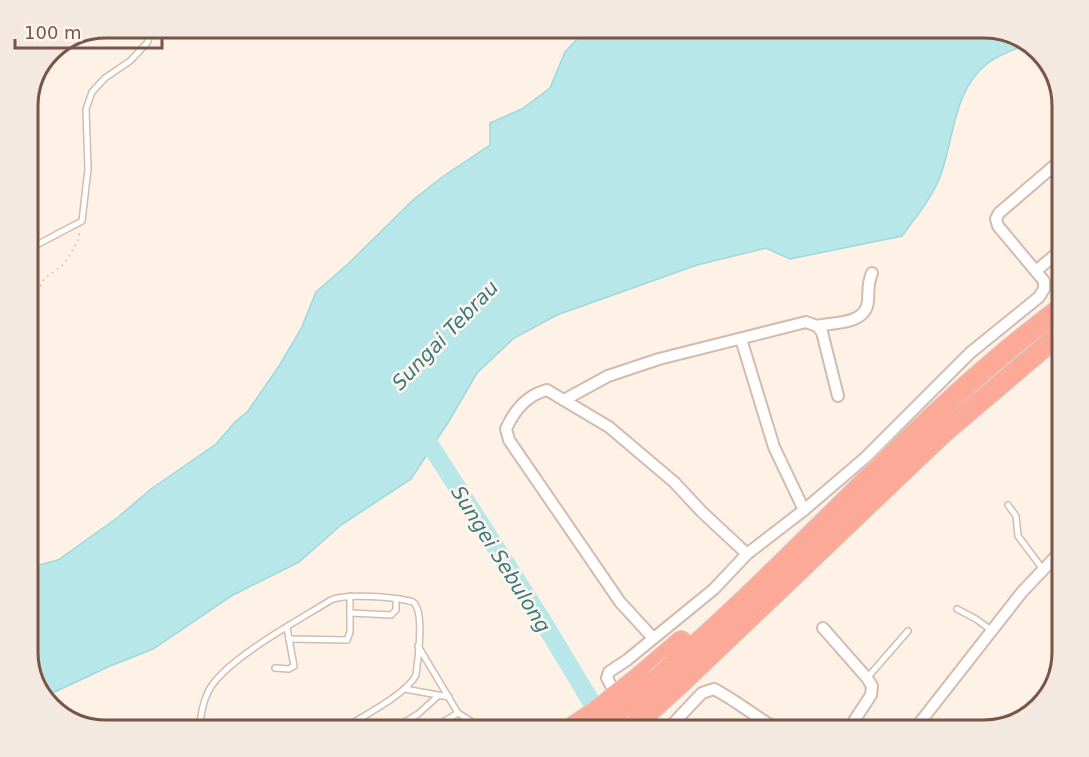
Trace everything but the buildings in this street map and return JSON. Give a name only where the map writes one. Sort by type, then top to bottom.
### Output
[{"type":"highway","points":[[611,720],[677,673],[934,429],[955,396],[1052,315]]},
{"type":"highway","points":[[637,720],[724,621],[769,575],[934,429],[970,411],[1052,341]]},
{"type":"highway","points":[[583,720],[718,609],[769,575]]},
{"type":"street","points":[[630,720],[607,678],[609,672],[714,589],[747,554],[804,510],[866,457],[970,353],[1039,297],[1044,289],[1044,281],[998,226],[996,219],[999,213],[1052,168]]},
{"type":"street","points":[[1036,271],[1052,257]]},
{"type":"street","points":[[817,326],[857,319],[868,304],[867,286],[872,273]]},
{"type":"street","points":[[564,400],[608,376],[659,359],[806,322],[817,326],[822,332],[837,396]]},
{"type":"street","points":[[741,339],[774,447],[804,510]]},
{"type":"street","points":[[653,638],[620,602],[509,440],[506,429],[511,418],[534,393],[547,390],[609,427],[674,482],[747,554]]},
{"type":"street","points":[[922,720],[991,630],[1052,559]]},
{"type":"street","points":[[823,628],[872,686],[871,695],[855,720]]},
{"type":"street","points":[[676,720],[702,693],[714,689],[727,695],[760,720]]},
{"type":"lane","points":[[38,244],[82,221],[88,169],[86,109],[92,92],[105,78],[130,62],[150,38]]},
{"type":"lane","points":[[1008,505],[1016,516],[1018,536],[1042,568]]},
{"type":"lane","points":[[289,639],[347,640],[350,632],[350,596]]},
{"type":"lane","points":[[201,720],[202,707],[210,688],[238,660],[331,600],[350,596],[406,600],[418,606],[421,618],[416,675],[405,689],[357,720]]},
{"type":"lane","points":[[350,613],[391,615],[396,610],[396,600]]},
{"type":"lane","points":[[957,609],[991,630]]},
{"type":"lane","points":[[275,668],[289,669],[294,666],[286,628]]},
{"type":"lane","points":[[867,678],[908,631]]},
{"type":"lane","points":[[418,645],[458,713],[469,720]]},
{"type":"lane","points":[[405,689],[448,697]]},
{"type":"lane","points":[[408,720],[438,696]]},
{"type":"lane","points":[[446,720],[458,713]]},
{"type":"path","points":[[38,291],[44,279],[64,264],[78,241],[82,221]]},
{"type":"water","name":"Sungai Tebrau","points":[[578,38],[992,38],[1018,48],[992,60],[976,74],[961,101],[940,177],[928,200],[902,236],[790,259],[766,248],[697,265],[557,315],[514,338],[477,373],[411,479],[341,525],[299,562],[233,595],[153,649],[52,693],[43,677],[38,656],[38,565],[58,560],[117,518],[151,489],[216,444],[248,411],[279,366],[301,329],[316,292],[413,200],[442,177],[490,145],[490,123],[522,109],[550,88],[565,52]]},
{"type":"waterway","name":"Sungei Sebulong","points":[[418,426],[539,615],[602,720]]}]
